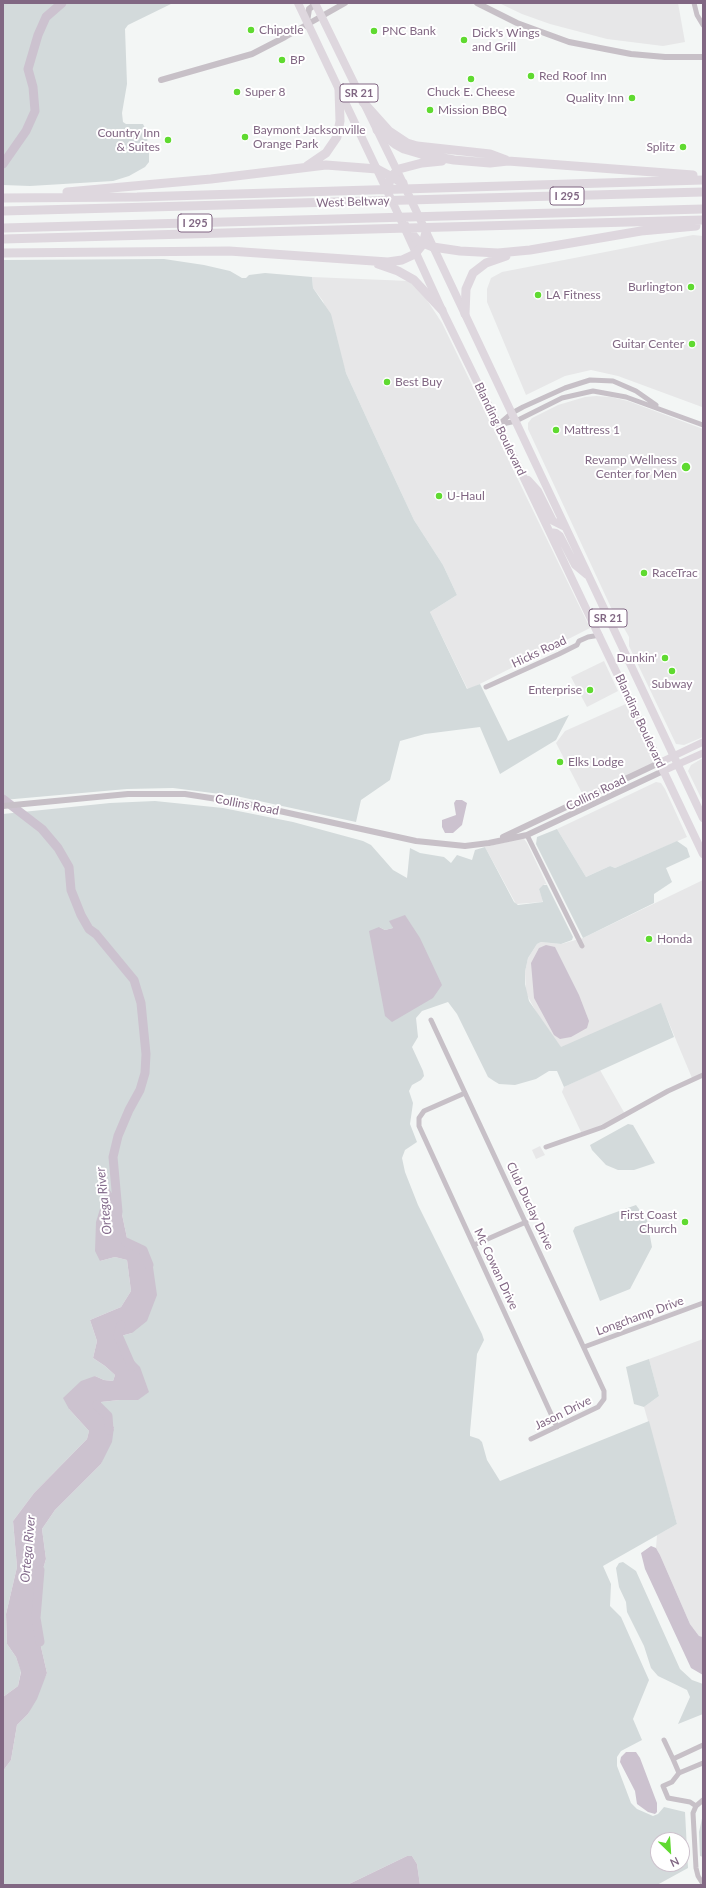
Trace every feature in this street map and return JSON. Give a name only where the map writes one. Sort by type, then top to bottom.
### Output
[{"type":"highway","points":[[305,167],[326,153],[337,137],[340,121],[339,89]]},
{"type":"highway","points":[[363,102],[389,131],[407,143],[417,146],[490,154],[508,161]]},
{"type":"highway","points":[[377,130],[404,149],[421,154],[454,160],[490,163],[508,161],[703,179]]},
{"type":"highway","points":[[387,190],[394,174],[422,163],[454,160]]},
{"type":"highway","points":[[6,198],[204,180],[305,167],[337,165],[377,169],[394,174],[403,183]]},
{"type":"highway","points":[[6,198],[369,191],[703,179]]},
{"type":"highway","name":"West Beltway","points":[[6,211],[703,192]]},
{"type":"highway","name":"West Beltway","points":[[6,228],[703,209]]},
{"type":"highway","points":[[400,218],[409,232],[423,244],[433,247],[479,252],[530,250]]},
{"type":"highway","points":[[6,239],[703,220]]},
{"type":"highway","points":[[465,314],[466,289],[470,278],[476,269],[499,257],[530,250],[641,231],[703,225]]},
{"type":"highway","points":[[3,253],[52,254],[229,251],[369,262],[402,260],[415,254],[423,244],[426,232]]},
{"type":"highway","points":[[369,262],[408,276],[421,286],[442,310]]},
{"type":"main road","name":"Blanding Boulevard","points":[[298,3],[387,190],[415,254],[600,635],[703,854]]},
{"type":"main road","name":"SR 21","points":[[316,3],[377,130],[394,174]]},
{"type":"main road","name":"Blanding Boulevard","points":[[403,183],[703,818]]},
{"type":"main road","points":[[521,472],[538,491],[553,521],[565,527]]},
{"type":"main road","points":[[550,532],[556,533],[560,536],[575,565],[589,577]]},
{"type":"main road","name":"Collins Road","points":[[659,763],[703,742]]},
{"type":"main road","name":"Collins Road","points":[[663,771],[703,753]]},
{"type":"street","points":[[307,23],[309,10],[316,3]]},
{"type":"street","points":[[161,80],[252,54],[345,3]]},
{"type":"street","points":[[477,3],[517,23],[569,42],[631,54],[664,57],[703,57]]},
{"type":"street","points":[[694,3],[696,14],[703,25]]},
{"type":"street","points":[[498,425],[512,413],[578,383],[599,380],[613,381],[624,385],[636,391],[660,408]]},
{"type":"street","points":[[498,425],[516,421],[562,398],[593,391],[610,393],[660,408],[703,425]]},
{"type":"street","name":"Hicks Road","points":[[486,687],[577,645],[579,640],[600,635]]},
{"type":"street","name":"Collins Road","points":[[489,843],[517,832],[659,763]]},
{"type":"street","name":"Collins Road","points":[[3,806],[128,794],[185,794],[243,803],[433,844],[465,846],[489,843],[527,835],[663,771]]},
{"type":"street","points":[[527,835],[582,946]]},
{"type":"street","name":"Club Duclay Drive","points":[[431,1020],[604,1391],[603,1402]]},
{"type":"street","points":[[546,1148],[603,1127],[668,1091],[703,1075]]},
{"type":"street","name":"Mc Cowan Drive","points":[[465,1093],[424,1112],[419,1118],[420,1129],[557,1427]]},
{"type":"street","points":[[474,1246],[526,1222]]},
{"type":"street","name":"Longchamp Drive","points":[[584,1347],[703,1303]]},
{"type":"street","name":"Jason Drive","points":[[531,1440],[598,1407],[603,1402]]},
{"type":"street","points":[[664,1740],[679,1773]]},
{"type":"street","points":[[673,1759],[703,1745]]},
{"type":"street","points":[[696,1806],[690,1802],[668,1798],[663,1786],[672,1782],[679,1773],[703,1763]]},
{"type":"street","points":[[703,1800],[696,1806],[693,1813],[696,1868],[698,1876],[703,1884]]},
{"type":"shaded area","points":[[3,3],[173,3],[128,25],[125,29],[127,84],[122,113],[123,122],[126,124],[143,124],[146,130],[149,162],[145,167],[129,176],[113,181],[30,186],[3,185]]},
{"type":"shaded area","points":[[499,3],[678,3],[685,42],[663,46],[607,39],[550,24],[522,14]]},
{"type":"shaded area","points":[[693,235],[703,236],[702,407],[618,376],[591,370],[565,376],[526,395],[487,302],[487,289],[491,278],[502,272]]},
{"type":"shaded area","points":[[164,259],[204,265],[230,271],[242,278],[246,278],[249,275],[265,273],[312,277],[313,288],[331,314],[346,373],[414,520],[443,565],[457,595],[430,612],[467,689],[480,684],[508,741],[569,715],[556,740],[500,774],[480,727],[425,734],[400,741],[390,780],[361,800],[356,822],[236,796],[173,788],[127,789],[3,800],[3,260]]},
{"type":"shaded area","points":[[312,277],[409,281],[423,294],[442,323],[590,628],[468,690],[430,612],[457,595],[443,565],[414,520],[346,373],[323,301],[313,288]]},
{"type":"shaded area","points":[[585,397],[611,397],[628,401],[703,429],[703,737],[684,745],[676,744],[629,646],[629,637],[619,619],[614,614],[528,429],[528,423],[532,418],[558,405]]},
{"type":"shaded area","points":[[604,661],[618,691],[587,707],[571,677]]},
{"type":"shaded area","points":[[628,703],[657,762],[584,797],[556,743],[565,731]]},
{"type":"shaded area","points":[[703,758],[703,802],[688,771],[691,765]]},
{"type":"shaded area","points":[[656,782],[661,783],[665,789],[687,837],[615,868],[610,866],[586,877],[557,829]]},
{"type":"shaded area","points":[[155,801],[223,808],[293,822],[363,841],[371,845],[393,870],[407,878],[410,848],[420,853],[444,857],[451,863],[457,855],[472,860],[475,850],[485,847],[514,902],[518,905],[543,902],[539,889],[543,885],[547,885],[573,937],[572,940],[561,944],[541,942],[537,944],[528,958],[525,972],[525,984],[529,1001],[561,1047],[661,1003],[674,1037],[564,1087],[557,1071],[549,1071],[536,1079],[515,1085],[499,1084],[488,1077],[457,1014],[448,1002],[422,1011],[416,1018],[418,1037],[412,1047],[424,1076],[421,1080],[412,1085],[409,1091],[413,1103],[410,1124],[417,1142],[405,1150],[402,1158],[405,1172],[418,1205],[484,1340],[477,1354],[470,1436],[479,1439],[482,1442],[487,1460],[500,1481],[649,1421],[677,1524],[603,1566],[611,1584],[610,1606],[621,1617],[649,1680],[633,1719],[642,1740],[621,1751],[617,1757],[617,1766],[631,1803],[637,1809],[653,1816],[658,1814],[664,1807],[685,1812],[686,1832],[650,1832],[650,1872],[681,1872],[657,1885],[420,1885],[417,1864],[412,1856],[407,1856],[347,1885],[3,1885],[3,1771],[11,1760],[17,1725],[28,1714],[47,1673],[33,1612],[35,1596],[46,1559],[42,1529],[55,1510],[101,1464],[114,1427],[104,1412],[101,1402],[119,1400],[117,1337],[132,1333],[145,1254],[127,1238],[120,1205],[100,1261],[115,1257],[127,1260],[131,1291],[121,1307],[90,1320],[97,1341],[93,1358],[115,1375],[113,1381],[104,1380],[95,1376],[69,1409],[89,1431],[87,1439],[34,1493],[13,1521],[17,1567],[6,1614],[7,1644],[16,1657],[21,1671],[18,1686],[3,1697],[3,814],[110,803]],"holes":[[[390,921],[433,998],[379,927],[385,930],[393,928]]]},
{"type":"shaded area","points":[[557,829],[586,877],[610,866],[615,868],[677,841],[687,848],[690,857],[666,868],[672,882],[654,894],[654,903],[583,938],[536,844],[537,837]]},
{"type":"shaded area","points":[[524,839],[527,843],[547,885],[545,884],[539,889],[542,902],[516,904],[485,847]]},
{"type":"shaded area","points":[[703,880],[703,1073],[692,1078],[661,1004],[561,1048],[541,1021],[526,993],[525,972],[528,958],[537,944],[541,942],[561,944],[583,938]]},
{"type":"shaded area","points":[[600,1070],[625,1114],[582,1134],[562,1092],[564,1087]]},
{"type":"shaded area","points":[[628,1124],[633,1125],[655,1163],[634,1170],[618,1170],[606,1165],[592,1150],[590,1145]]},
{"type":"shaded area","points":[[540,1146],[545,1155],[536,1159],[532,1150]]},
{"type":"shaded area","points":[[636,1205],[647,1220],[652,1247],[630,1289],[600,1301],[573,1231],[575,1227]]},
{"type":"shaded area","points":[[703,1339],[703,1637],[699,1636],[690,1624],[656,1548],[657,1535],[677,1524],[644,1407],[659,1396],[649,1359]]},
{"type":"shaded area","points":[[649,1359],[659,1396],[644,1407],[634,1404],[626,1367]]},
{"type":"shaded area","points":[[623,1562],[636,1571],[680,1669],[692,1680],[703,1684],[703,1714],[678,1724],[690,1697],[687,1690],[658,1676],[651,1668],[644,1646],[627,1612],[626,1602],[619,1587],[616,1568],[619,1563]]},
{"type":"shaded area","points":[[703,1814],[703,1857],[700,1856],[699,1832]]},
{"type":"water","points":[[456,800],[462,800],[467,803],[462,825],[453,833],[445,833],[442,827],[442,820],[456,815],[454,803]]},
{"type":"water","points":[[405,915],[420,938],[442,985],[433,998],[392,1022],[385,1016],[369,931],[379,927],[385,930],[393,928],[389,921]]},
{"type":"water","points":[[546,945],[555,947],[579,995],[589,1021],[587,1028],[571,1037],[560,1039],[554,1035],[534,998],[531,963],[539,948]]},
{"type":"water","points":[[107,1186],[120,1205],[127,1238],[145,1254],[153,1267],[157,1295],[147,1321],[132,1333],[117,1337],[119,1346],[140,1367],[149,1392],[138,1400],[101,1402],[104,1412],[114,1427],[112,1442],[101,1464],[55,1510],[42,1529],[46,1559],[35,1596],[33,1612],[47,1673],[37,1699],[28,1714],[17,1725],[11,1760],[3,1771],[3,1697],[18,1686],[21,1672],[16,1657],[7,1644],[6,1614],[17,1567],[13,1521],[34,1493],[87,1439],[89,1431],[69,1409],[63,1398],[81,1381],[95,1376],[104,1380],[113,1381],[115,1375],[93,1358],[97,1341],[90,1320],[121,1307],[131,1291],[127,1260],[115,1257],[100,1261],[95,1251],[96,1222]]},
{"type":"water","points":[[651,1546],[656,1548],[660,1555],[690,1624],[699,1636],[703,1637],[703,1675],[691,1668],[645,1569],[641,1553]]},
{"type":"water","points":[[626,1752],[636,1752],[640,1758],[657,1803],[657,1812],[655,1814],[648,1812],[637,1804],[635,1791],[620,1762],[621,1757]]},
{"type":"water","points":[[407,1856],[412,1856],[417,1864],[420,1885],[347,1885]]},
{"type":"waterway","name":"Ortega River","points":[[3,164],[26,131],[35,111],[33,87],[28,69],[38,35],[46,17],[62,3]]},
{"type":"waterway","name":"Ortega River","points":[[3,799],[42,829],[58,848],[69,867],[71,890],[81,915],[89,929],[96,934],[134,980],[141,1003],[146,1054],[145,1073],[140,1090],[129,1110],[118,1136],[113,1157],[118,1212]]},
{"type":"waterway","name":"Ortega River","points":[[126,1242],[143,1250],[149,1265]]},
{"type":"waterway","name":"Ortega River","points":[[121,1325],[118,1335],[132,1367]]},
{"type":"waterway","name":"Ortega River","points":[[97,1405],[108,1416],[109,1430]]},
{"type":"waterway","name":"Ortega River","points":[[40,1570],[36,1618],[40,1642]]},
{"type":"place","name":"Chipotle","points":[[251,30]]},
{"type":"place","name":"PNC Bank","points":[[374,31]]},
{"type":"place","name":"Dick's Wings and Grill","points":[[464,40]]},
{"type":"place","name":"BP","points":[[282,60]]},
{"type":"place","name":"Red Roof Inn","points":[[531,76]]},
{"type":"place","name":"Chuck E. Cheese","points":[[471,79]]},
{"type":"place","name":"Super 8","points":[[237,92]]},
{"type":"place","name":"Quality Inn","points":[[632,98]]},
{"type":"place","name":"Mission BBQ","points":[[430,110]]},
{"type":"place","name":"Baymont Jacksonville Orange Park","points":[[245,137]]},
{"type":"place","name":"Country Inn & Suites","points":[[168,140]]},
{"type":"place","name":"Splitz","points":[[683,147]]},
{"type":"place","name":"Burlington","points":[[691,287]]},
{"type":"place","name":"LA Fitness","points":[[538,295]]},
{"type":"place","name":"Guitar Center","points":[[692,344]]},
{"type":"place","name":"Best Buy","points":[[387,382]]},
{"type":"place","name":"Mattress 1","points":[[556,430]]},
{"type":"place","name":"Revamp Wellness Center for Men","points":[[686,467]]},
{"type":"place","name":"U-Haul","points":[[439,496]]},
{"type":"place","name":"RaceTrac","points":[[644,573]]},
{"type":"place","name":"Dunkin'","points":[[665,658]]},
{"type":"place","name":"Subway","points":[[672,671]]},
{"type":"place","name":"Enterprise","points":[[590,690]]},
{"type":"place","name":"Elks Lodge","points":[[560,762]]},
{"type":"place","name":"Honda","points":[[649,939]]},
{"type":"place","name":"First Coast Church","points":[[685,1222]]}]
